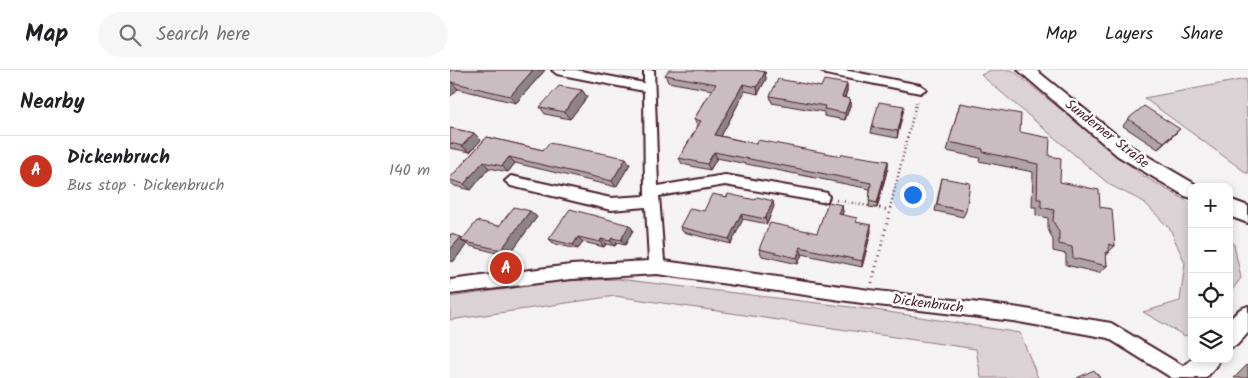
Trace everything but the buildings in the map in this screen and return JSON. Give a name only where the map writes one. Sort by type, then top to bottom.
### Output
[{"type":"main road","name":"Sunderner Straße","points":[[1026,70],[1124,151],[1188,188]]},
{"type":"main road","points":[[1233,208],[1248,214]]},
{"type":"main road","points":[[1233,333],[1248,317]]},
{"type":"main road","points":[[1188,378],[1204,363]]},
{"type":"street","points":[[557,70],[650,88]]},
{"type":"street","points":[[648,70],[656,267]]},
{"type":"street","points":[[826,70],[920,89]]},
{"type":"street","points":[[511,181],[611,204],[628,204],[652,196],[726,180],[822,197]]},
{"type":"street","name":"Dickenbruch","points":[[450,287],[571,272],[656,267],[869,297],[1013,314],[1111,331],[1188,378]]},
{"type":"path","points":[[869,297],[920,89]]},
{"type":"path","points":[[822,197],[890,210]]},
{"type":"shaded area","points":[[991,70],[1012,70],[1142,175],[1188,202],[1188,335],[1185,336],[1143,312],[1180,301],[1185,263],[1170,229],[1144,202],[1110,185],[981,75]]},
{"type":"shaded area","points":[[1246,79],[1248,174],[1144,98]]},
{"type":"shaded area","points":[[1233,244],[1234,245],[1241,278],[1233,289]]},
{"type":"shaded area","points":[[618,279],[876,310],[1020,333],[1038,378],[981,378],[976,349],[615,296],[450,320],[450,297],[562,281]]},
{"type":"place","name":"Dickenbruch","points":[[506,268]]}]
